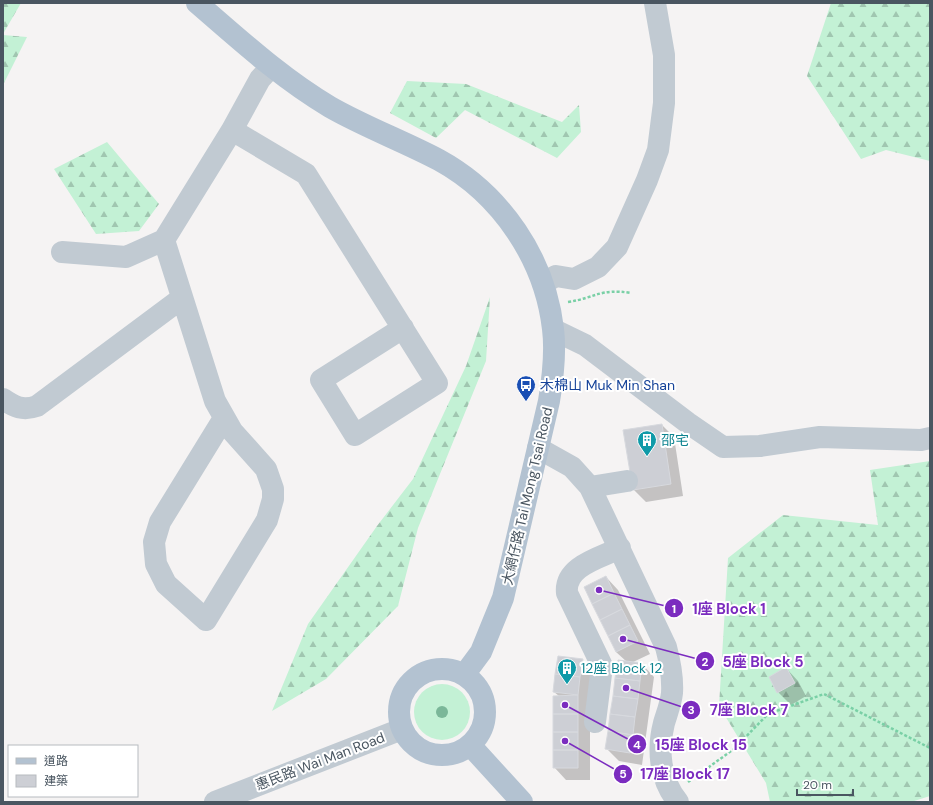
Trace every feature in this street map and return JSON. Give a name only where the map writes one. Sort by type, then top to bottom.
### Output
[{"type":"main road","name":"大網仔路 Tai Mong Tsai Road","points":[[197,3],[272,66],[331,107],[439,161],[477,187],[509,221],[523,240],[543,283],[550,306],[554,330],[553,378],[503,598],[482,652],[464,675]]},
{"type":"main road","points":[[438,669],[452,670],[464,675],[478,690],[485,709],[484,722],[479,735],[470,745],[458,752],[445,756],[432,755],[420,750],[409,741],[402,729],[399,716],[400,702],[405,690],[414,680],[425,672],[438,669]]},
{"type":"main road","points":[[470,745],[522,802]]},
{"type":"street","points":[[543,283],[556,276],[574,279],[598,268],[617,247],[648,180],[658,150],[664,104],[664,55],[655,3]]},
{"type":"street","points":[[62,252],[126,256],[164,240],[232,130],[260,79],[272,66]]},
{"type":"street","points":[[232,130],[306,174],[437,383],[355,435],[321,380],[402,328]]},
{"type":"street","points":[[164,240],[208,383],[224,418],[241,443],[266,469],[271,479],[273,499],[267,520],[206,620],[166,584],[156,564],[154,542],[160,522],[224,418]]},
{"type":"street","points":[[3,399],[18,408],[28,409],[36,406],[182,298]]},
{"type":"street","points":[[554,330],[586,345],[688,423],[723,447],[760,446],[820,437],[921,440],[930,438]]},
{"type":"street","points":[[538,448],[572,467],[590,487],[660,632],[670,661],[672,692],[661,736],[660,751],[663,773],[675,798]]},
{"type":"street","points":[[590,487],[627,481]]},
{"type":"street","points":[[594,722],[602,666],[566,588],[570,577],[577,569],[620,548]]},
{"type":"street","name":"惠民路 Wai Man Road","points":[[215,802],[402,729]]},
{"type":"path","points":[[550,306],[583,300],[592,294],[604,291],[616,290],[631,293]]},
{"type":"path","points":[[675,798],[734,749],[768,714],[824,694],[930,748]]},
{"type":"green space","points":[[3,3],[21,3],[3,34]]},
{"type":"green space","points":[[831,3],[930,3],[930,161],[886,150],[861,159],[807,76]]},
{"type":"green space","points":[[3,35],[27,37],[3,85]]},
{"type":"green space","points":[[407,81],[466,84],[562,122],[579,105],[581,132],[557,158],[465,110],[436,138],[390,113]]},
{"type":"green space","points":[[107,142],[159,204],[139,231],[96,234],[54,169]]},
{"type":"green space","points":[[490,297],[486,361],[418,528],[398,606],[326,679],[272,711],[308,624],[377,526],[413,479],[466,366]]},
{"type":"green space","points":[[930,461],[930,796],[911,802],[770,802],[766,783],[719,706],[728,558],[783,515],[878,525],[870,470]]},
{"type":"green space","points":[[442,684],[457,689],[465,697],[470,712],[465,727],[457,735],[442,740],[427,735],[419,727],[414,712],[419,697],[427,689]]},
{"type":"building","name":"邵宅","points":[[662,424],[671,484],[633,490],[623,430]]},
{"type":"building","points":[[606,576],[614,593],[592,604],[584,587]]},
{"type":"building","points":[[614,593],[622,609],[600,620],[592,604]]},
{"type":"building","points":[[622,609],[630,625],[608,636],[600,620]]},
{"type":"building","points":[[630,625],[638,641],[616,652],[608,636]]},
{"type":"building","points":[[558,656],[583,659],[580,677],[555,674]]},
{"type":"building","points":[[618,660],[642,663],[640,681],[615,678]]},
{"type":"building","points":[[786,667],[795,683],[777,693],[769,677]]},
{"type":"building","name":"12座 Block 12","points":[[555,674],[580,677],[578,695],[553,692]]},
{"type":"building","points":[[615,678],[640,681],[638,699],[613,696]]},
{"type":"building","points":[[578,695],[578,714],[553,714],[553,696]]},
{"type":"building","points":[[613,696],[638,699],[635,717],[610,714]]},
{"type":"building","points":[[553,714],[578,714],[578,732],[553,732]]},
{"type":"building","points":[[610,714],[635,717],[633,735],[608,731]]},
{"type":"building","points":[[608,731],[633,735],[630,753],[605,749]]},
{"type":"building","points":[[553,732],[578,732],[578,750],[553,750]]},
{"type":"building","points":[[553,750],[578,750],[578,768],[553,768]]},
{"type":"place","name":"木棉山 Muk Min Shan","points":[[526,402]]},
{"type":"place","name":"邵宅","points":[[647,457]]},
{"type":"place","name":"1座 Block 1","points":[[599,590]]},
{"type":"place","name":"5座 Block 5","points":[[623,639]]},
{"type":"place","name":"12座 Block 12","points":[[567,685]]},
{"type":"place","name":"7座 Block 7","points":[[626,688]]},
{"type":"place","name":"15座 Block 15","points":[[565,705]]},
{"type":"place","name":"17座 Block 17","points":[[565,741]]}]
